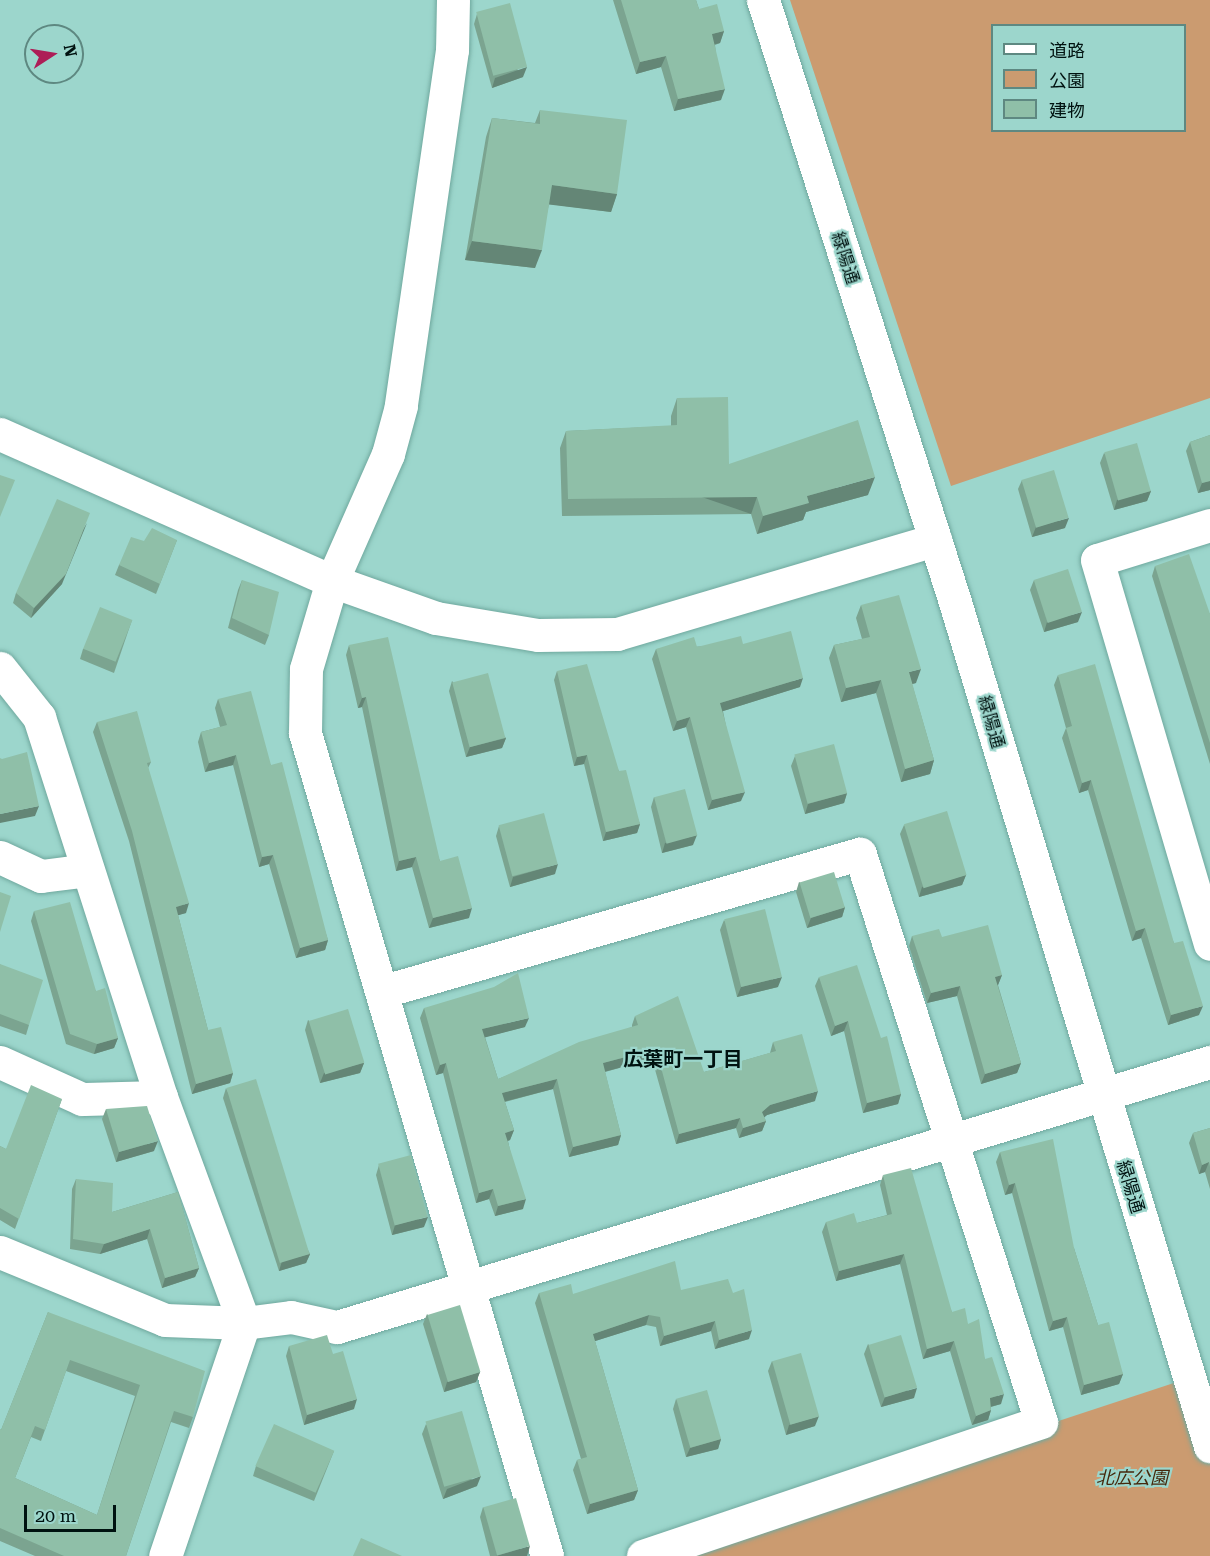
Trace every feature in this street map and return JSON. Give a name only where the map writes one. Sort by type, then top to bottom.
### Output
[{"type":"street","points":[[453,0],[444,117],[401,406],[388,454],[332,581],[306,669],[305,733],[384,991],[465,1290],[548,1556]]},
{"type":"street","name":"緑陽通","points":[[763,0],[935,540],[1101,1096],[1210,1446]]},
{"type":"street","points":[[0,434],[332,581],[436,618],[538,635],[617,634],[935,540]]},
{"type":"street","points":[[1210,525],[1097,560],[1210,944]]},
{"type":"street","points":[[0,668],[36,709],[161,1097],[244,1323],[165,1556]]},
{"type":"street","points":[[384,991],[860,854],[1041,1422],[643,1556]]},
{"type":"street","points":[[0,857],[41,876],[88,870]]},
{"type":"street","points":[[0,1062],[82,1099],[161,1097]]},
{"type":"street","points":[[0,1252],[165,1320],[244,1323],[291,1317],[338,1327],[465,1290],[950,1139],[1210,1062]]},
{"type":"green space","points":[[790,0],[1210,0],[1210,398],[951,486]]},
{"type":"green space","name":"北広公園","points":[[1189,1378],[1210,1446],[1210,1556],[649,1556]]},
{"type":"building","points":[[621,0],[696,0],[699,9],[717,4],[724,31],[712,34],[725,89],[678,99],[666,56],[640,62]]},
{"type":"building","points":[[510,3],[527,67],[493,76],[476,12]]},
{"type":"building","points":[[540,110],[627,120],[617,194],[552,185],[542,250],[472,241],[492,118],[540,124]]},
{"type":"building","points":[[728,397],[729,464],[858,420],[875,477],[807,496],[809,503],[763,516],[757,497],[568,499],[566,431],[677,425],[677,398]]},
{"type":"building","points":[[1210,435],[1210,481],[1202,483],[1190,442]]},
{"type":"building","points":[[1137,443],[1151,491],[1118,500],[1104,452]]},
{"type":"building","points":[[1054,470],[1069,518],[1036,528],[1021,480]]},
{"type":"building","points":[[0,475],[15,480],[0,517]]},
{"type":"building","points":[[57,499],[90,513],[66,574],[34,608],[16,593]]},
{"type":"building","points":[[152,528],[177,540],[160,584],[119,565],[131,537],[144,541]]},
{"type":"building","points":[[1189,554],[1210,614],[1210,743],[1155,566]]},
{"type":"building","points":[[1068,569],[1082,612],[1048,623],[1034,580]]},
{"type":"building","points":[[242,580],[279,592],[269,635],[232,618]]},
{"type":"building","points":[[899,595],[921,669],[909,672],[934,760],[905,769],[881,680],[846,688],[834,645],[870,637],[861,605]]},
{"type":"building","points":[[100,607],[132,620],[116,662],[83,649]]},
{"type":"building","points":[[791,631],[803,678],[720,703],[745,792],[712,800],[690,717],[677,721],[656,649],[694,637],[697,647],[741,636],[743,644]]},
{"type":"building","points":[[388,637],[440,861],[458,856],[472,908],[433,918],[416,857],[399,861],[366,697],[362,698],[349,645]]},
{"type":"building","points":[[587,664],[619,771],[626,770],[640,824],[606,832],[587,755],[577,757],[557,671]]},
{"type":"building","points":[[1095,664],[1174,943],[1183,941],[1203,1006],[1171,1015],[1145,928],[1136,931],[1091,780],[1082,783],[1066,728],[1072,726],[1058,675]]},
{"type":"building","points":[[488,673],[505,738],[470,747],[452,683]]},
{"type":"building","points":[[251,691],[271,765],[282,762],[328,940],[300,948],[273,855],[262,857],[236,755],[209,763],[201,732],[227,725],[218,699]]},
{"type":"building","points":[[137,711],[151,762],[147,763],[189,903],[176,907],[208,1030],[221,1027],[233,1073],[196,1084],[132,831],[97,722]]},
{"type":"building","points":[[834,744],[847,793],[808,804],[794,755]]},
{"type":"building","points":[[27,752],[39,806],[0,814],[0,758]]},
{"type":"building","points":[[685,789],[697,835],[667,844],[654,797]]},
{"type":"building","points":[[947,811],[967,875],[924,888],[904,824]]},
{"type":"building","points":[[544,813],[558,864],[512,876],[499,825]]},
{"type":"building","points":[[834,872],[845,907],[810,918],[800,883]]},
{"type":"building","points":[[0,892],[11,896],[0,932]]},
{"type":"building","points":[[70,902],[96,991],[105,988],[118,1038],[97,1044],[70,1034],[34,911]]},
{"type":"building","points":[[765,909],[782,977],[741,987],[724,919]]},
{"type":"building","points":[[988,925],[1002,975],[995,977],[1021,1063],[985,1074],[960,986],[931,993],[912,936],[939,929],[942,937]]},
{"type":"building","points":[[0,964],[43,980],[29,1025],[0,1014]]},
{"type":"building","points":[[857,965],[881,1038],[887,1036],[901,1094],[867,1103],[848,1021],[835,1026],[819,977]]},
{"type":"building","points":[[518,973],[529,1018],[482,1029],[498,1079],[579,1042],[638,1025],[635,1016],[678,996],[704,1072],[776,1051],[773,1042],[802,1034],[818,1091],[770,1105],[762,1112],[766,1121],[743,1128],[740,1118],[679,1134],[656,1049],[603,1063],[621,1135],[573,1147],[557,1079],[502,1093],[514,1130],[505,1133],[526,1199],[498,1206],[493,1189],[479,1193],[446,1063],[440,1065],[424,1008],[494,987]]},
{"type":"building","points":[[348,1009],[364,1063],[325,1075],[309,1021]]},
{"type":"building","points":[[256,1079],[310,1254],[280,1263],[226,1088]]},
{"type":"building","points":[[31,1085],[62,1099],[19,1219],[0,1208],[0,1146],[6,1149]]},
{"type":"building","points":[[147,1106],[158,1141],[119,1152],[106,1109]]},
{"type":"building","points":[[1210,1128],[1210,1167],[1209,1162],[1202,1165],[1193,1133]]},
{"type":"building","points":[[1053,1139],[1074,1248],[1098,1325],[1109,1322],[1123,1374],[1084,1385],[1067,1317],[1053,1321],[1015,1183],[1009,1185],[1000,1152]]},
{"type":"building","points":[[411,1155],[428,1217],[395,1226],[378,1164]]},
{"type":"building","points":[[911,1168],[952,1312],[965,1308],[968,1324],[979,1319],[985,1359],[992,1357],[1004,1394],[990,1398],[991,1410],[976,1416],[954,1341],[927,1349],[904,1254],[839,1271],[826,1222],[854,1213],[857,1223],[892,1214],[883,1175]]},
{"type":"building","points":[[76,1179],[113,1183],[112,1212],[178,1192],[199,1268],[165,1278],[150,1229],[104,1244],[73,1239]]},
{"type":"building","points":[[675,1261],[681,1290],[728,1279],[733,1293],[744,1289],[752,1330],[719,1340],[715,1321],[664,1336],[660,1317],[649,1315],[593,1334],[638,1490],[590,1504],[577,1460],[587,1457],[539,1293],[571,1284],[573,1294]]},
{"type":"building","points":[[460,1305],[480,1372],[448,1382],[427,1315]]},
{"type":"building","points":[[48,1312],[205,1371],[193,1417],[174,1411],[126,1556],[64,1556],[0,1528],[1,1430]],"holes":[[[70,1360],[140,1385],[97,1515],[15,1478],[35,1426],[45,1430]]]},
{"type":"building","points":[[327,1335],[333,1354],[343,1351],[357,1399],[307,1415],[289,1346]]},
{"type":"building","points":[[901,1335],[917,1388],[885,1398],[868,1345]]},
{"type":"building","points":[[801,1353],[819,1416],[790,1425],[772,1361]]},
{"type":"building","points":[[707,1390],[721,1439],[690,1448],[676,1399]]},
{"type":"building","points":[[462,1411],[481,1476],[444,1487],[425,1421]]},
{"type":"building","points":[[274,1424],[334,1451],[316,1493],[255,1466]]},
{"type":"building","points":[[516,1498],[530,1546],[497,1555],[483,1507]]},
{"type":"building","points":[[361,1538],[402,1556],[353,1556]]},
{"type":"district","name":"広葉町一丁目","points":[[683,1059]]}]
